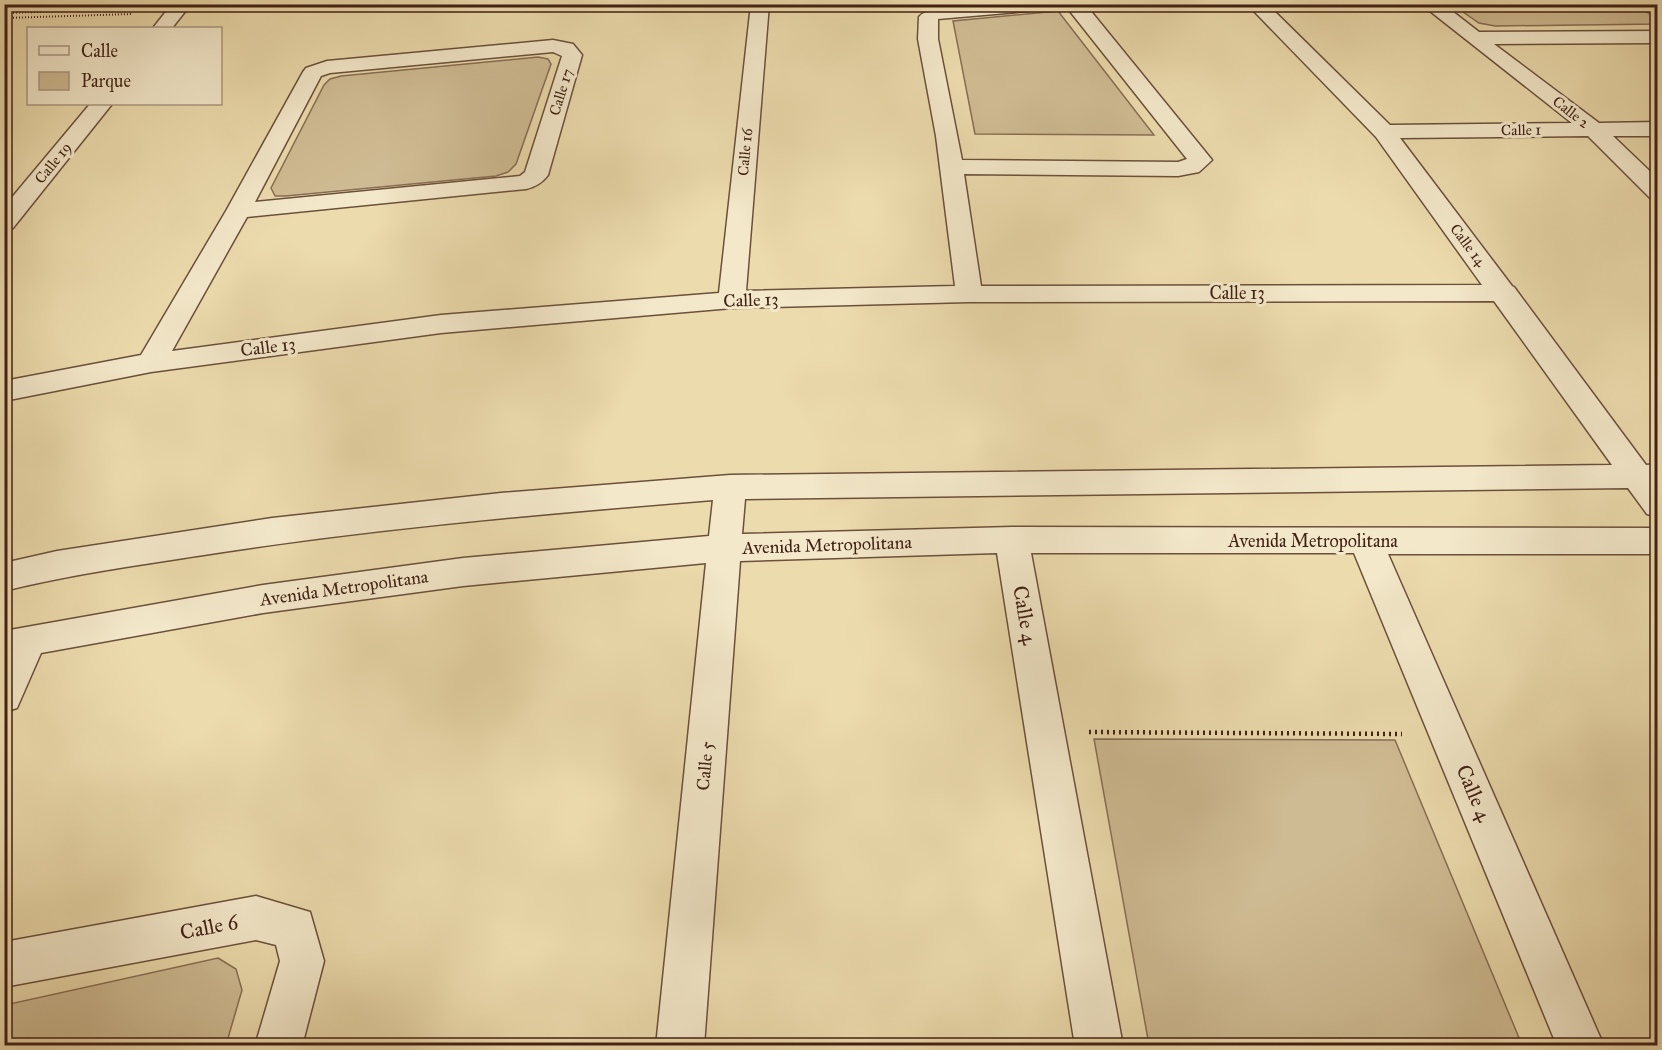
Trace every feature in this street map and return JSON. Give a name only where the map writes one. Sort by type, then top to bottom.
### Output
[{"type":"street","name":"Calle 16","points":[[732,300],[760,4]]},
{"type":"street","points":[[969,294],[952,167],[928,39],[929,17],[936,13],[1040,4]]},
{"type":"street","points":[[952,167],[1178,169],[1191,167],[1200,160],[1076,6],[1071,4]]},
{"type":"street","name":"Calle 14","points":[[1256,4],[1384,132],[1504,293],[1648,476],[1658,505]]},
{"type":"street","name":"Calle 2","points":[[1430,4],[1593,129],[1658,193]]},
{"type":"street","points":[[163,27],[179,8]]},
{"type":"street","points":[[1476,38],[1658,38]]},
{"type":"street","name":"Calle 17","points":[[151,363],[238,211],[313,72],[327,67],[553,46],[566,48],[572,55],[536,175],[526,182],[238,211]]},
{"type":"street","name":"Calle 19","points":[[4,223],[100,105]]},
{"type":"street","name":"Calle 1","points":[[1384,132],[1658,129]]},
{"type":"street","name":"Calle 13","points":[[4,391],[151,363],[441,324],[732,300],[969,294],[1504,293]]},
{"type":"street","points":[[4,577],[57,564],[272,531],[501,505],[730,487],[1648,476]]},
{"type":"street","name":"Calle 5","points":[[680,1046],[730,487]]},
{"type":"street","name":"Avenida Metropolitana","points":[[17,643],[263,599],[463,572],[724,548],[1012,540],[1658,541]]},
{"type":"street","name":"Calle 4","points":[[1012,540],[1099,1046]]},
{"type":"street","name":"Calle 4","points":[[1366,541],[1581,1046]]},
{"type":"street","points":[[4,696],[17,643]]},
{"type":"street","name":"Calle 6","points":[[4,965],[256,918],[294,928],[302,961],[278,1046]]},
{"type":"path","points":[[4,13],[179,8]]},
{"type":"path","points":[[4,18],[179,8]]},
{"type":"path","points":[[1046,731],[1449,735]]},
{"type":"green space","points":[[1453,5],[1638,5],[1657,20],[1657,24],[1495,26],[1479,23]]},
{"type":"green space","points":[[1058,11],[1154,135],[975,134],[953,21]]},
{"type":"green space","points":[[538,57],[548,59],[551,64],[516,164],[508,172],[496,176],[275,196],[271,188],[324,85],[330,79],[341,76]]},
{"type":"green space","points":[[1094,739],[1395,740],[1522,1045],[1149,1045]]},
{"type":"green space","points":[[218,958],[236,969],[242,990],[226,1045],[5,1045],[5,1005]]}]
